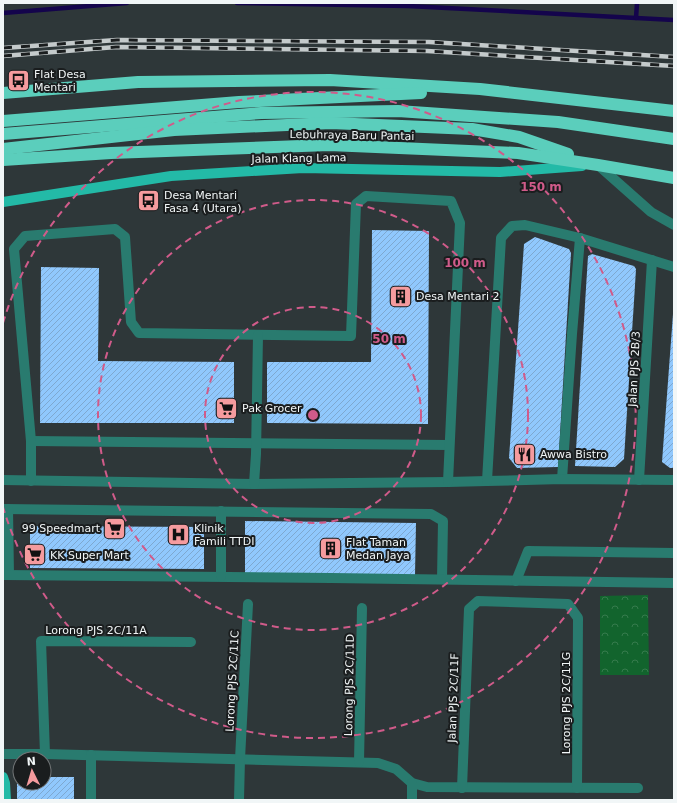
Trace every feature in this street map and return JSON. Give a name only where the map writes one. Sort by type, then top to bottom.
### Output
[{"type":"highway","points":[[3,93],[138,82],[330,80],[480,90],[674,111]]},
{"type":"highway","points":[[3,121],[239,102],[480,90]]},
{"type":"highway","name":"Lebuhraya Baru Pantai","points":[[3,134],[262,113],[398,111],[558,122],[674,139]]},
{"type":"highway","points":[[3,149],[174,130],[332,122],[472,129],[519,137],[598,164]]},
{"type":"highway","name":"Lebuhraya Baru Pantai","points":[[3,160],[111,153],[329,145],[518,153],[598,164],[674,178]]},
{"type":"main road","name":"Jalan Klang Lama","points":[[3,202],[171,176],[303,168],[500,172],[598,164]]},
{"type":"main road","points":[[4,781],[6,800]]},
{"type":"street","points":[[598,164],[651,212],[674,225]]},
{"type":"street","points":[[31,481],[31,441],[14,249],[25,236],[115,229],[125,237],[131,322],[139,333],[351,336],[356,204],[366,196],[451,201],[460,223],[448,482]]},
{"type":"street","points":[[487,480],[501,238],[512,226],[525,225],[580,238],[674,267]]},
{"type":"street","points":[[562,479],[580,238]]},
{"type":"street","name":"Jalan PJS 2B/3","points":[[639,480],[652,260]]},
{"type":"street","points":[[254,484],[258,335]]},
{"type":"street","points":[[31,441],[449,445]]},
{"type":"street","points":[[3,480],[254,484],[562,479],[674,480]]},
{"type":"street","points":[[442,579],[443,521],[431,514],[6,509],[6,575],[220,576],[674,583]]},
{"type":"street","points":[[220,511],[220,576]]},
{"type":"street","points":[[516,581],[528,551],[674,553]]},
{"type":"street","name":"Jalan PJS 2C/11F","points":[[462,788],[469,609],[478,601],[568,604],[578,618]]},
{"type":"street","name":"Lorong PJS 2C/11C","points":[[239,800],[248,604]]},
{"type":"street","name":"Lorong PJS 2C/11D","points":[[359,762],[362,608]]},
{"type":"street","name":"Lorong PJS 2C/11G","points":[[577,788],[578,618]]},
{"type":"street","name":"Lorong PJS 2C/11A","points":[[45,751],[41,641],[191,642]]},
{"type":"street","points":[[52,754],[378,763],[396,769],[412,782],[427,788],[638,788]]},
{"type":"street","points":[[91,755],[91,800]]},
{"type":"street","points":[[412,782],[412,800]]},
{"type":"green space","points":[[648,595],[649,675],[600,675],[600,596]]},
{"type":"building","name":"Desa Mentari 2","points":[[372,230],[429,231],[428,424],[267,423],[267,362],[371,362]]},
{"type":"building","points":[[535,237],[569,249],[571,253],[558,467],[517,468],[509,458],[524,244]]},
{"type":"building","points":[[592,254],[634,266],[636,269],[624,459],[615,467],[575,466],[588,256]]},
{"type":"building","points":[[41,267],[99,268],[98,361],[234,362],[234,423],[40,423]]},
{"type":"building","points":[[673,314],[674,468],[670,468],[662,462]]},
{"type":"building","name":"Flat Taman Medan Jaya","points":[[245,521],[416,523],[415,575],[245,574]]},
{"type":"building","points":[[30,526],[204,527],[204,569],[30,568]]},
{"type":"building","points":[[52,777],[74,777],[74,800],[17,800],[17,791],[52,791]]},
{"type":"waterway","points":[[3,13],[127,3]]},
{"type":"waterway","points":[[237,3],[408,6],[674,20]]},
{"type":"waterway","points":[[636,18],[637,3]]},
{"type":"railway","points":[[3,48],[117,40],[429,42],[674,57]]},
{"type":"railway","points":[[3,56],[116,47],[427,51],[674,66]]},
{"type":"place","name":"Flat Desa Mentari","points":[[19,80]]},
{"type":"place","name":"Desa Mentari Fasa 4 (Utara)","points":[[148,201]]},
{"type":"place","name":"Desa Mentari 2","points":[[400,296]]},
{"type":"place","name":"Pak Grocer","points":[[226,408]]},
{"type":"place","name":"Awwa Bistro","points":[[525,454]]},
{"type":"place","name":"99 Speedmart","points":[[115,528]]},
{"type":"place","name":"Klinik Famili TTDI","points":[[179,534]]},
{"type":"place","name":"Flat Taman Medan Jaya","points":[[330,548]]},
{"type":"place","name":"KK Super Mart","points":[[34,555]]}]
